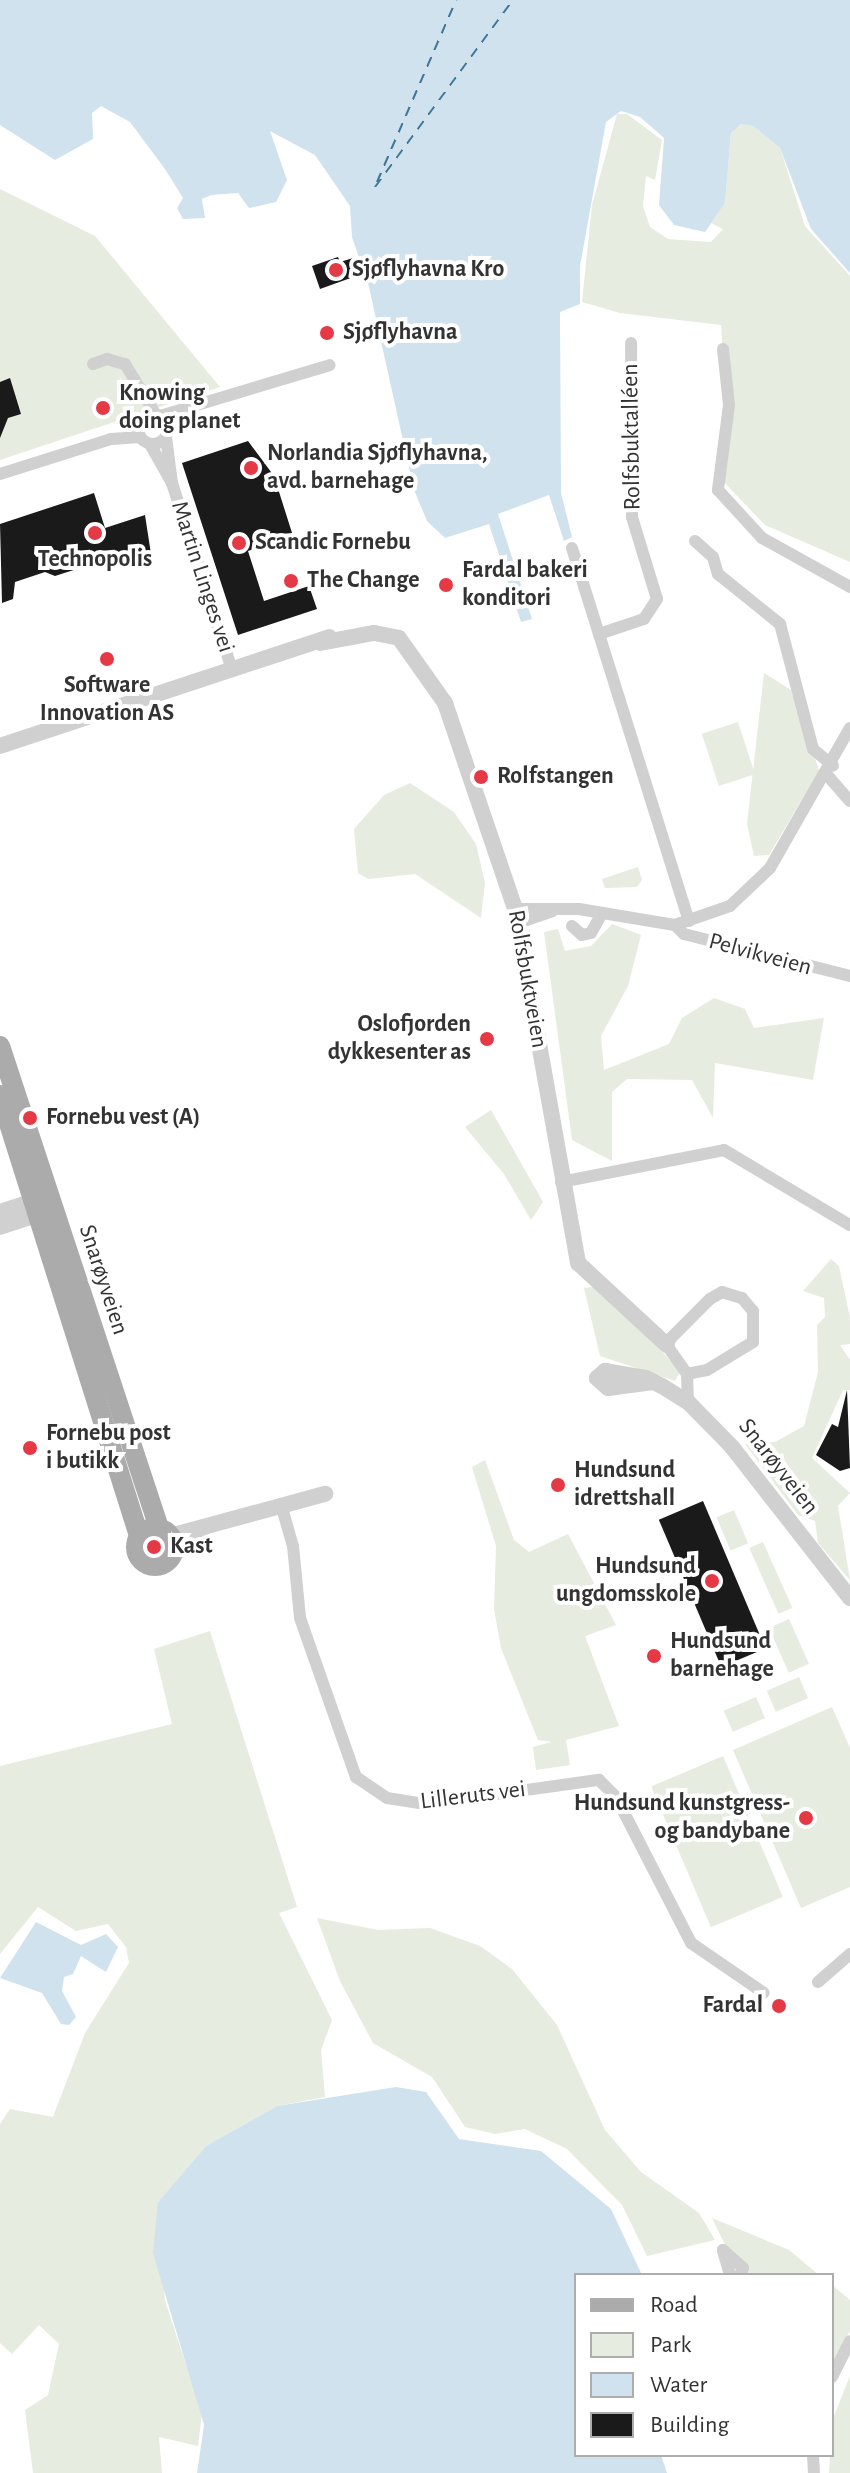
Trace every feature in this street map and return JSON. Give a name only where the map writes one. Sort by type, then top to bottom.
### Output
[{"type":"main road","name":"Snarøyveien","points":[[0,1046],[40,1203],[139,1537],[136,1549],[145,1564],[161,1565],[168,1539],[40,1203],[0,1095]]},
{"type":"main road","points":[[139,1537],[168,1539]]},
{"type":"street","name":"Rolfsbuktalléen","points":[[599,634],[644,619],[657,599],[632,517],[631,343]]},
{"type":"street","points":[[723,349],[729,405],[718,490],[762,538],[850,587]]},
{"type":"street","name":"Martin Linges vei","points":[[93,364],[121,362],[162,424],[172,483],[232,670]]},
{"type":"street","points":[[0,474],[143,431],[182,412],[330,365]]},
{"type":"street","name":"Martin Linges vei","points":[[139,387],[143,431],[172,483]]},
{"type":"street","points":[[143,431],[162,424]]},
{"type":"street","points":[[695,541],[713,557],[718,574],[780,624],[813,749],[850,801]]},
{"type":"street","points":[[572,548],[689,921]]},
{"type":"street","name":"Rolfsbuktveien","points":[[0,746],[320,643],[369,623],[402,629],[427,651],[517,916],[561,1182],[578,1263],[667,1345]]},
{"type":"street","points":[[517,916],[552,911],[602,913],[675,925],[730,906],[758,883],[831,771],[850,728]]},
{"type":"street","points":[[572,926],[582,935],[591,933],[602,913]]},
{"type":"street","name":"Pelvikveien","points":[[675,925],[684,934],[850,976]]},
{"type":"street","points":[[561,1182],[724,1150],[850,1225]]},
{"type":"street","points":[[0,1212],[40,1203]]},
{"type":"street","points":[[0,1227],[40,1203]]},
{"type":"street","points":[[687,1374],[707,1370],[753,1342],[753,1311],[742,1298],[722,1292],[667,1345],[687,1374],[688,1402]]},
{"type":"street","name":"Snarøyveien","points":[[614,1379],[644,1380],[688,1402],[732,1447],[850,1598]]},
{"type":"street","points":[[168,1539],[216,1528],[325,1494]]},
{"type":"street","name":"Lilleruts vei","points":[[282,1508],[295,1556],[300,1618],[356,1777],[387,1798],[425,1804],[599,1780],[616,1797],[691,1943],[764,1993]]},
{"type":"street","points":[[818,1982],[850,1954]]},
{"type":"street","points":[[729,2273],[723,2250],[743,2268],[741,2273]]},
{"type":"street","points":[[834,2373],[850,2341]]},
{"type":"green space","points":[[617,114],[627,114],[662,140],[655,180],[646,176],[643,206],[650,227],[668,239],[711,242],[723,229],[711,223],[725,203],[731,133],[741,124],[753,126],[780,148],[805,226],[850,276],[850,562],[765,525],[719,477],[727,411],[721,325],[620,313],[582,302],[592,205]]},
{"type":"green space","points":[[0,189],[95,236],[220,387],[0,460]]},
{"type":"green space","points":[[764,673],[796,693],[819,771],[769,855],[754,856],[747,824]]},
{"type":"green space","points":[[738,722],[755,774],[719,786],[702,734]]},
{"type":"green space","points":[[410,783],[454,812],[476,844],[485,883],[481,918],[415,874],[368,879],[358,873],[354,829],[384,795]]},
{"type":"green space","points":[[638,867],[642,880],[637,887],[605,888],[602,879]]},
{"type":"green space","points":[[612,924],[641,935],[628,986],[601,1036],[604,1070],[669,1044],[682,1018],[714,998],[745,1009],[754,1028],[824,1018],[813,1080],[715,1063],[713,1118],[692,1080],[627,1079],[612,1092],[612,1161],[572,1140],[544,932],[558,929],[565,951],[591,946]]},
{"type":"green space","points":[[491,1110],[543,1202],[531,1220],[504,1174],[465,1127]]},
{"type":"green space","points":[[831,1259],[839,1266],[850,1318],[850,1344],[840,1345],[850,1360],[850,1390],[843,1390],[812,1458],[850,1493],[838,1506],[850,1580],[818,1543],[815,1521],[798,1515],[745,1444],[775,1442],[804,1426],[818,1372],[817,1325],[825,1317],[824,1298],[803,1291]]},
{"type":"green space","points":[[593,1287],[661,1350],[680,1372],[675,1381],[600,1356],[584,1288]]},
{"type":"green space","points":[[485,1460],[514,1540],[529,1552],[568,1534],[616,1625],[585,1636],[619,1726],[566,1740],[570,1765],[536,1770],[533,1747],[552,1742],[538,1740],[501,1648],[494,1609],[496,1546],[472,1467]]},
{"type":"green space","points":[[734,1510],[748,1543],[731,1551],[717,1517]]},
{"type":"green space","points":[[763,1542],[792,1608],[779,1614],[749,1548]]},
{"type":"green space","points":[[789,1619],[809,1664],[789,1673],[769,1628]]},
{"type":"green space","points":[[210,1631],[297,1907],[279,1913],[332,2020],[321,2050],[325,2097],[277,2106],[206,2146],[158,2202],[165,2301],[202,2413],[198,2446],[159,2437],[162,2473],[33,2473],[25,2410],[48,2395],[59,2344],[39,2325],[12,2354],[0,2343],[0,2124],[10,2109],[53,2117],[85,2033],[129,1963],[126,1947],[108,1924],[76,1931],[38,1907],[0,1954],[0,1766],[172,1724],[154,1649]]},
{"type":"green space","points":[[799,1677],[808,1698],[776,1712],[767,1691]]},
{"type":"green space","points":[[756,1697],[765,1718],[733,1732],[724,1711]]},
{"type":"green space","name":"Hundsund kunstgress- og bandybane","points":[[832,1707],[850,1748],[850,1887],[801,1908],[733,1750]]},
{"type":"green space","points":[[723,1756],[783,1897],[711,1927],[651,1786]]},
{"type":"green space","points":[[317,1918],[378,1930],[430,1928],[480,1946],[512,1969],[557,2025],[605,2130],[641,2172],[699,2213],[715,2240],[647,2256],[622,2205],[567,2149],[525,2129],[495,2134],[465,2127],[432,2077],[373,2043],[340,1981]]},
{"type":"green space","points":[[712,2218],[789,2250],[817,2273],[739,2273]]},
{"type":"green space","points":[[834,2287],[850,2300],[850,2331],[834,2362]]},
{"type":"green space","points":[[850,2376],[850,2473],[829,2473],[830,2457],[834,2457],[834,2416]]},
{"type":"water","points":[[0,0],[850,0],[850,273],[811,229],[780,148],[753,126],[741,124],[731,133],[725,203],[705,232],[674,225],[659,205],[664,138],[640,117],[621,111],[606,122],[580,266],[580,304],[560,312],[561,493],[572,537],[564,541],[549,495],[498,514],[532,619],[521,622],[489,524],[445,538],[427,521],[414,490],[369,287],[352,237],[350,206],[315,155],[270,131],[287,180],[276,202],[249,208],[238,193],[211,195],[202,199],[205,218],[183,219],[177,208],[183,198],[165,169],[130,122],[101,106],[92,113],[93,139],[55,160],[0,125]]},
{"type":"water","points":[[36,1922],[81,1945],[106,1934],[118,1947],[106,1972],[81,1956],[73,1974],[64,1977],[62,1991],[76,2017],[69,2025],[61,2024],[42,1993],[0,1978]]},
{"type":"water","points":[[396,2087],[426,2092],[459,2139],[541,2151],[611,2209],[641,2273],[574,2273],[574,2457],[662,2457],[667,2473],[197,2473],[204,2425],[153,2253],[158,2202],[206,2146],[277,2106]]},
{"type":"building","name":"Sjøflyhavna Kro","points":[[338,257],[340,262],[353,258],[359,275],[320,289],[312,266]]},
{"type":"building","points":[[10,378],[21,414],[8,418],[0,438],[0,382]]},
{"type":"building","name":"Scandic Fornebu","points":[[248,441],[274,476],[293,536],[248,551],[264,601],[309,586],[317,609],[238,635],[182,463]]},
{"type":"building","name":"Technopolis","points":[[94,493],[105,528],[145,515],[151,554],[139,558],[136,550],[55,576],[45,572],[15,582],[13,599],[2,603],[0,524]]},
{"type":"building","points":[[847,1390],[850,1468],[840,1471],[816,1455],[832,1424],[838,1427]]},
{"type":"building","name":"Hundsund ungdomsskole","points":[[703,1501],[766,1648],[721,1667],[659,1520]]},
{"type":"ferry route","points":[[377,182],[456,0]]},
{"type":"ferry route","points":[[375,187],[513,0]]},
{"type":"place","name":"Sjøflyhavna Kro","points":[[336,270]]},
{"type":"place","name":"Sjøflyhavna","points":[[327,333]]},
{"type":"place","name":"Knowing doing planet","points":[[103,408]]},
{"type":"place","name":"Norlandia Sjøflyhavna, avd. barnehage","points":[[251,468]]},
{"type":"place","name":"Technopolis","points":[[95,533]]},
{"type":"place","name":"Scandic Fornebu","points":[[239,543]]},
{"type":"place","name":"The Change","points":[[291,581]]},
{"type":"place","name":"Fardal bakeri konditori","points":[[446,585]]},
{"type":"place","name":"Software Innovation AS","points":[[107,659]]},
{"type":"place","name":"Rolfstangen","points":[[481,777]]},
{"type":"place","name":"Oslofjorden dykkesenter as","points":[[487,1039]]},
{"type":"place","name":"Fornebu vest (A)","points":[[30,1118]]},
{"type":"place","name":"Fornebu post i butikk","points":[[30,1448]]},
{"type":"place","name":"Hundsund idrettshall","points":[[558,1485]]},
{"type":"place","name":"Kast","points":[[154,1547]]},
{"type":"place","name":"Hundsund ungdomsskole","points":[[712,1581]]},
{"type":"place","name":"Hundsund barnehage","points":[[654,1656]]},
{"type":"place","name":"Hundsund kunstgress- og bandybane","points":[[806,1818]]},
{"type":"place","name":"Fardal","points":[[779,2006]]}]
